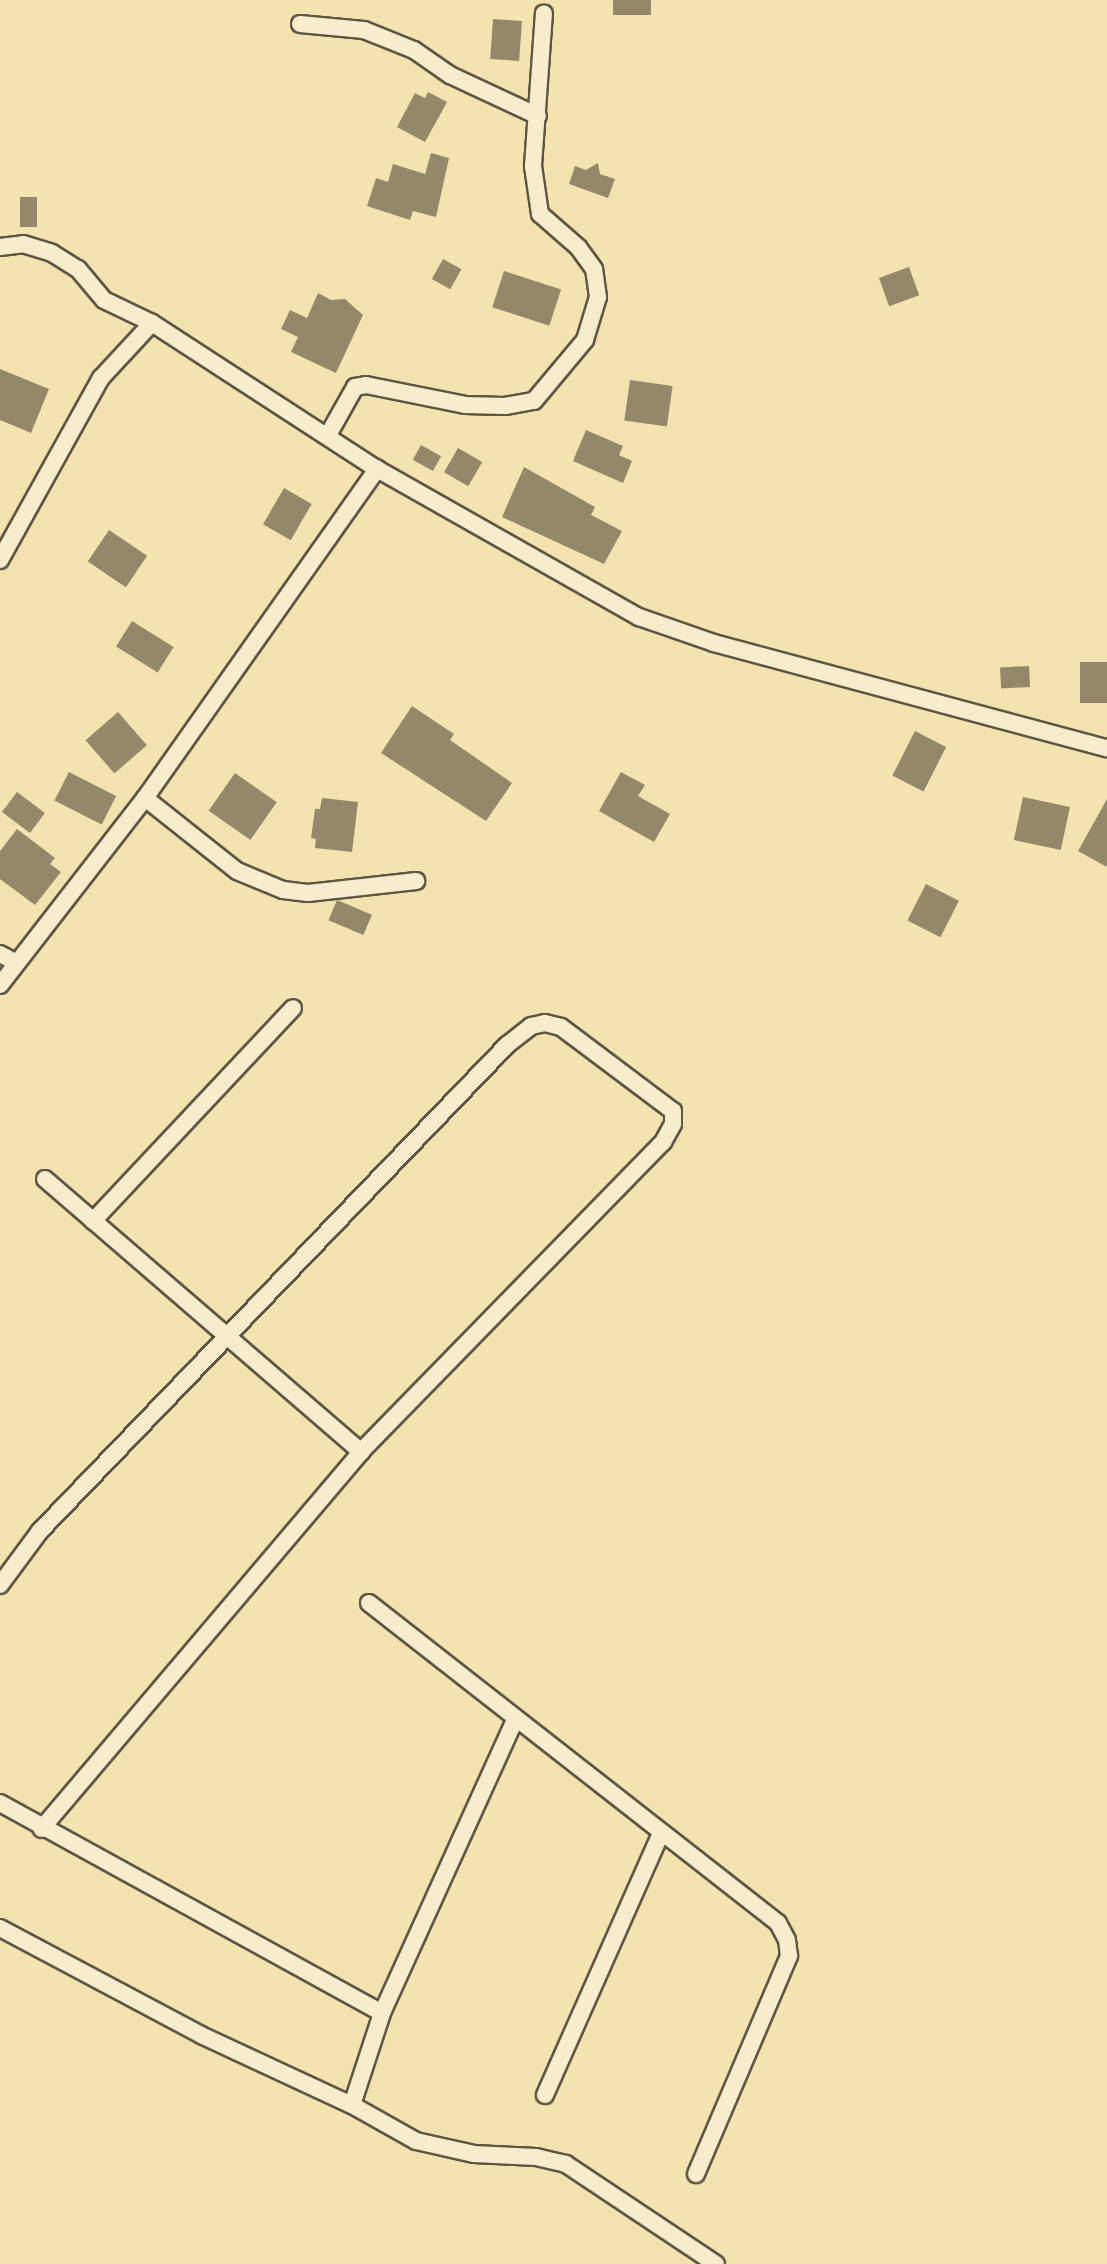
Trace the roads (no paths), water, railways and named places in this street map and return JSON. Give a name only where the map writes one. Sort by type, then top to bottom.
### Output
[{"type":"street","points":[[328,435],[355,387],[366,385],[465,405],[505,406],[534,401],[585,339],[598,297],[594,269],[579,248],[540,214],[533,166],[544,13]]},
{"type":"street","points":[[300,24],[364,30],[414,51],[450,75],[538,116]]},
{"type":"street","points":[[0,247],[23,244],[52,253],[78,270],[104,300],[152,322],[377,469],[639,617],[674,631],[1107,748]]},
{"type":"street","points":[[0,560],[101,378],[152,322]]},
{"type":"street","points":[[0,985],[7,958],[145,798],[377,469]]},
{"type":"street","points":[[145,798],[237,871],[283,890],[308,893],[416,881]]},
{"type":"street","points":[[93,1221],[293,1008]]},
{"type":"street","points":[[0,1585],[39,1530],[507,1045],[531,1026],[545,1023],[561,1027],[672,1111],[674,1124],[663,1142],[361,1452],[41,1829]]},
{"type":"street","points":[[45,1179],[224,1337],[361,1452]]},
{"type":"street","points":[[369,1603],[515,1720],[778,1923],[788,1940],[789,1956],[696,2174]]},
{"type":"street","points":[[352,2105],[382,2013],[515,1720]]},
{"type":"street","points":[[0,1803],[41,1829],[382,2013]]},
{"type":"street","points":[[545,2095],[661,1833]]},
{"type":"street","points":[[0,1928],[201,2036],[352,2105],[416,2141],[474,2154],[536,2157],[566,2164],[716,2264]]}]
